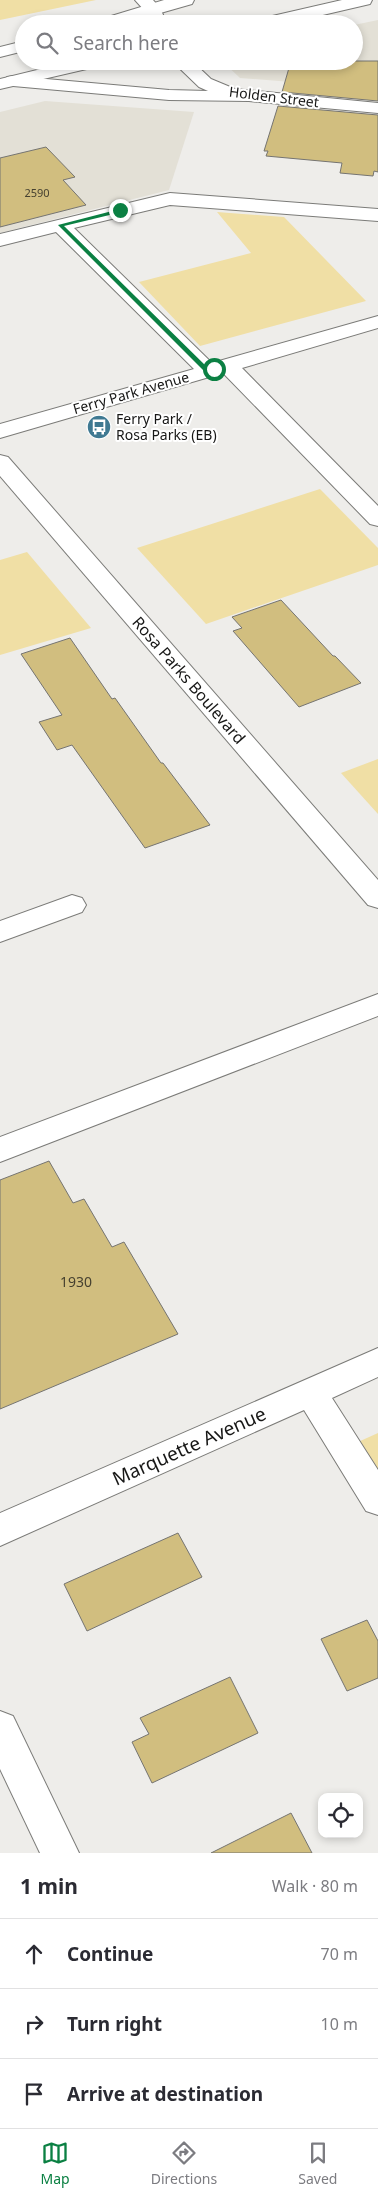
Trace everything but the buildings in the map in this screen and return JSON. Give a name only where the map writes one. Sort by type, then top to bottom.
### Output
[{"type":"street","points":[[124,15],[148,4],[186,0]]},
{"type":"street","points":[[300,15],[364,0]]},
{"type":"street","points":[[148,4],[154,15]]},
{"type":"street","points":[[0,52],[15,48]]},
{"type":"street","points":[[7,82],[59,70]]},
{"type":"street","name":"Holden Street","points":[[191,70],[205,83],[223,92],[243,96],[378,108]]},
{"type":"street","points":[[7,82],[169,95],[243,96]]},
{"type":"street","points":[[0,240],[170,199],[378,215]]},
{"type":"street","points":[[60,225],[217,368],[378,520]]},
{"type":"street","name":"Ferry Park Avenue","points":[[0,432],[378,322]]},
{"type":"street","name":"Rosa Parks Boulevard","points":[[0,462],[378,898]]},
{"type":"street","points":[[0,932],[72,905]]},
{"type":"street","points":[[0,1150],[378,1005]]},
{"type":"street","name":"Marquette Avenue","points":[[0,1530],[378,1362]]},
{"type":"street","points":[[311,1392],[378,1500]]},
{"type":"street","points":[[0,1729],[60,1853]]},
{"type":"shaded area","points":[[0,0],[96,0],[24,15],[15,15],[15,17],[0,20]]},
{"type":"shaded area","points":[[378,20],[378,89],[240,78],[232,70],[363,70],[363,23]]},
{"type":"shaded area","points":[[45,101],[194,112],[169,190],[0,233],[0,112]]},
{"type":"shaded area","points":[[217,212],[284,217],[366,301],[200,346],[139,282],[251,253]]},
{"type":"shaded area","points":[[320,489],[378,548],[378,565],[206,624],[137,548]]},
{"type":"shaded area","points":[[27,552],[91,628],[0,655],[0,560]]},
{"type":"shaded area","points":[[378,759],[378,814],[341,773]]},
{"type":"shaded area","points":[[378,1433],[378,1475],[358,1442]]},
{"type":"place","name":"Ferry Park / Rosa Parks (EB)","points":[[99,427]]},
{"type":"route","points":[[120,210],[60,225],[208,371],[214,369]]}]
